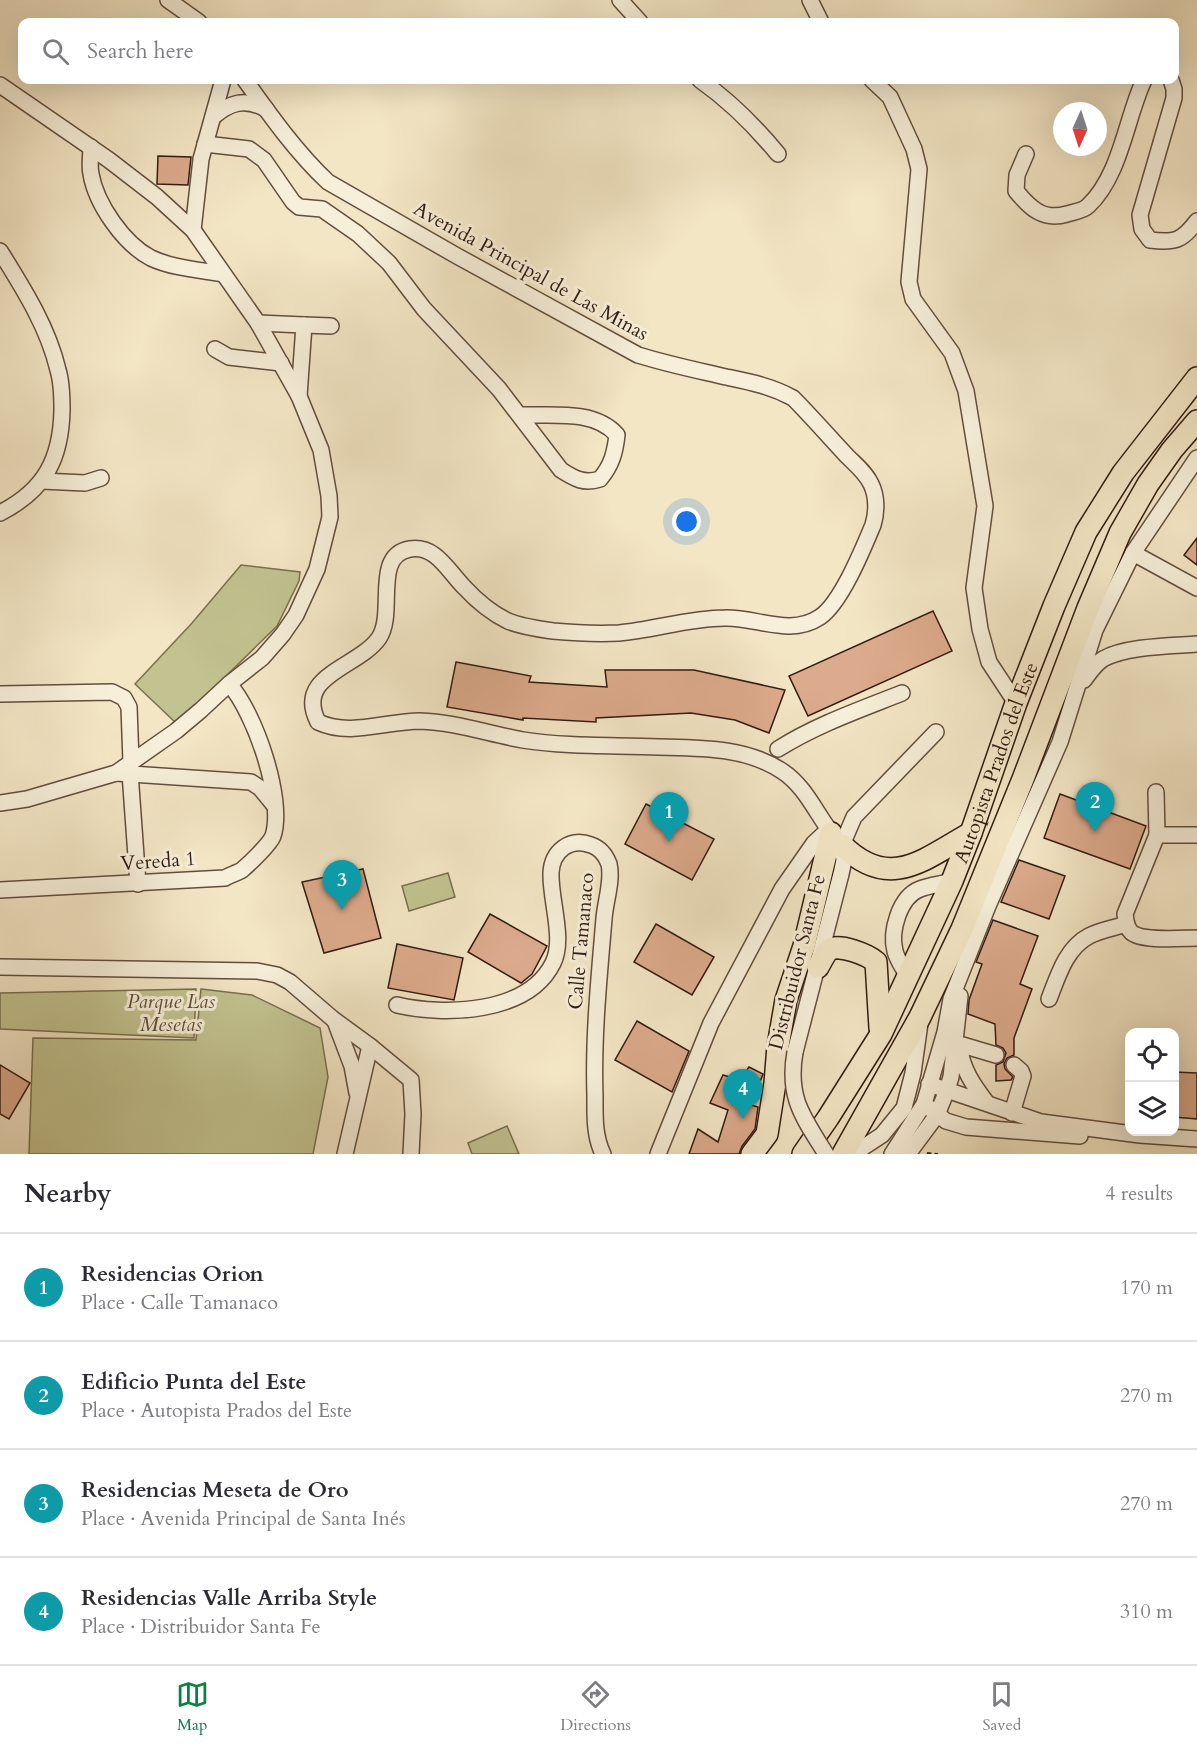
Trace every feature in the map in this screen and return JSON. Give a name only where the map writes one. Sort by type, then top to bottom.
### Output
[{"type":"highway","name":"Autopista Prados del Este","points":[[803,1154],[880,1034],[952,881],[971,834],[1016,703],[1086,532],[1123,473],[1197,378]]},
{"type":"highway","name":"Autopista Prados del Este","points":[[843,1154],[920,1017],[962,929],[1023,779],[1088,608],[1120,533],[1148,484],[1172,450],[1197,421]]},
{"type":"highway","points":[[753,1154],[767,1134],[786,1000],[804,946],[834,836],[855,857],[874,867],[898,868],[909,867],[920,862],[971,834]]},
{"type":"highway","points":[[818,966],[830,949],[837,947],[869,956],[876,962],[880,1034]]},
{"type":"street","points":[[168,0],[193,18]]},
{"type":"street","points":[[620,0],[636,18]]},
{"type":"street","points":[[810,0],[819,18]]},
{"type":"street","points":[[193,230],[205,144],[222,84]]},
{"type":"street","name":"Avenida Principal de Las Minas","points":[[248,84],[312,166],[328,182],[638,355],[760,384],[793,398],[868,477],[876,499],[873,523],[839,596],[822,616],[801,625],[787,627],[752,620],[723,618],[620,633],[565,632],[525,626],[509,621],[487,608],[463,586],[439,558],[430,552],[422,549],[403,551],[395,555],[387,573],[387,618],[384,629],[378,639],[361,656],[319,684],[313,693],[312,703],[318,722],[339,728],[419,721],[448,723],[523,740],[729,751],[752,757],[789,776],[815,806],[834,836]]},
{"type":"street","points":[[706,84],[720,93],[751,122],[778,154]]},
{"type":"street","points":[[876,84],[890,97],[914,149],[919,169],[909,282],[913,299],[952,353],[966,391],[985,506],[974,588],[988,662],[1016,703]]},
{"type":"street","points":[[1026,154],[1017,175],[1016,191],[1030,207],[1043,215],[1061,215],[1087,208],[1101,190],[1114,164],[1143,84]]},
{"type":"street","points":[[1172,84],[1174,98],[1140,215],[1142,229],[1150,240],[1176,241],[1187,234],[1197,221]]},
{"type":"street","points":[[0,803],[27,799],[126,769],[176,731],[262,658],[290,624],[317,569],[330,518],[326,471],[317,440],[299,396],[258,322],[193,230],[157,197],[91,147],[1,86]]},
{"type":"street","points":[[213,117],[231,104],[239,102],[248,102],[266,109]]},
{"type":"street","points":[[205,144],[249,149],[264,160],[293,202],[299,207],[322,209],[358,234],[389,263],[424,309],[499,389],[561,470],[574,479],[592,481],[600,479],[614,459],[617,435],[602,422],[588,418],[519,415]]},
{"type":"street","points":[[91,147],[91,174],[100,204],[129,240],[151,258],[173,265],[223,274]]},
{"type":"street","points":[[0,251],[32,306],[50,344],[59,370],[62,396],[60,434],[57,452],[50,470],[28,495],[0,513]]},
{"type":"street","points":[[258,322],[331,326]]},
{"type":"street","points":[[299,396],[304,325]]},
{"type":"street","points":[[215,349],[229,357],[281,363]]},
{"type":"street","points":[[892,1154],[924,1104],[945,1032],[951,999],[988,906],[1060,742],[1095,630],[1133,553],[1197,458]]},
{"type":"street","points":[[42,481],[85,483],[101,478]]},
{"type":"street","points":[[1133,553],[1197,588]]},
{"type":"street","points":[[1095,630],[1100,647],[1109,651],[1127,652]]},
{"type":"street","points":[[1078,687],[1095,665],[1106,657],[1147,647],[1197,644]]},
{"type":"street","name":"Vereda 1","points":[[0,890],[225,878],[241,870],[272,839],[276,823],[276,808],[263,745],[239,694],[229,684]]},
{"type":"street","points":[[0,694],[112,692],[124,698],[129,707],[126,769],[138,884]]},
{"type":"street","points":[[778,749],[792,739],[814,729],[902,693]]},
{"type":"street","points":[[658,1154],[711,1023],[782,890],[814,843],[834,836],[936,732]]},
{"type":"street","points":[[126,769],[250,782],[264,792],[276,808]]},
{"type":"street","points":[[1156,792],[1157,835],[1125,914],[1126,924],[1132,933],[1143,938],[1197,938]]},
{"type":"street","points":[[1157,835],[1197,835]]},
{"type":"street","name":"Distribuidor Santa Fe","points":[[826,1154],[796,1102],[792,1088],[792,1067],[844,860],[834,836]]},
{"type":"street","name":"Calle Tamanaco","points":[[397,1005],[433,1011],[471,1009],[506,1001],[529,990],[543,978],[554,963],[558,948],[551,872],[560,850],[570,844],[581,842],[594,845],[602,851],[609,864],[596,1017],[594,1072],[597,1140],[603,1154]]},
{"type":"street","points":[[908,977],[895,953],[893,938],[896,920],[905,902],[917,890],[952,881]]},
{"type":"street","points":[[1049,999],[1065,961],[1078,943],[1091,935],[1126,924]]},
{"type":"street","points":[[0,967],[257,971],[277,975],[290,981],[335,1021],[411,1080],[413,1114],[411,1154]]},
{"type":"street","points":[[912,1148],[937,1115],[951,1077],[961,974]]},
{"type":"street","points":[[853,1154],[882,1135],[904,1108],[913,1073],[920,1017]]},
{"type":"street","points":[[958,1017],[962,1064],[987,1103]]},
{"type":"street","points":[[335,1021],[352,1066],[358,1099]]},
{"type":"street","points":[[959,1044],[996,1055]]},
{"type":"street","points":[[345,1154],[370,1046]]},
{"type":"street","points":[[1012,1113],[1023,1076],[1014,1065]]},
{"type":"street","points":[[929,1084],[1041,1122],[1125,1133]]},
{"type":"street","points":[[924,1104],[950,1123],[966,1127],[1071,1135],[1125,1135]]},
{"type":"street","points":[[912,1148],[940,1132],[966,1127]]},
{"type":"street","points":[[1154,1136],[1197,1139]]},
{"type":"green space","points":[[241,565],[300,572],[299,581],[277,626],[177,724],[135,684],[192,623]]},
{"type":"green space","points":[[448,873],[455,897],[409,911],[402,886]]},
{"type":"green space","name":"Parque Las Mesetas","points":[[196,989],[194,1038],[0,1029],[0,993]]},
{"type":"green space","points":[[201,989],[252,995],[320,1028],[328,1077],[313,1154],[29,1154],[33,1038],[196,1040]]},
{"type":"green space","points":[[507,1126],[519,1154],[472,1154],[468,1143]]},
{"type":"building","points":[[158,156],[191,157],[188,185],[157,184]]},
{"type":"building","points":[[1197,538],[1197,565],[1184,555]]},
{"type":"building","points":[[933,611],[952,651],[808,716],[789,676]]},
{"type":"building","points":[[456,662],[531,676],[529,682],[607,687],[605,670],[694,670],[785,690],[769,733],[735,720],[691,713],[596,718],[596,722],[523,718],[523,720],[447,707]]},
{"type":"building","points":[[1060,794],[1146,826],[1130,869],[1044,838]]},
{"type":"building","points":[[646,804],[714,839],[692,880],[625,844]]},
{"type":"building","points":[[1019,860],[1065,876],[1049,919],[1001,902]]},
{"type":"building","points":[[363,869],[381,938],[324,953],[302,882]]},
{"type":"building","points":[[490,914],[547,946],[532,974],[521,983],[468,952]]},
{"type":"building","points":[[993,920],[1038,936],[1020,984],[1032,989],[1014,1038],[1014,1055],[1007,1058],[1004,1064],[1005,1069],[1013,1077],[1011,1080],[996,1081],[996,1065],[1003,1062],[1006,1053],[1003,1048],[996,1045],[995,1024],[968,1014],[969,1000],[982,964],[976,962]]},
{"type":"building","points":[[656,924],[714,957],[692,995],[634,962]]},
{"type":"building","points":[[397,944],[463,958],[454,1000],[388,988]]},
{"type":"building","points":[[637,1021],[689,1051],[672,1092],[615,1060]]},
{"type":"building","points":[[0,1065],[30,1083],[9,1119],[0,1114]]},
{"type":"building","points":[[749,1067],[763,1074],[751,1105],[758,1107],[755,1129],[739,1154],[689,1154],[698,1129],[718,1142],[728,1110],[710,1103],[723,1075],[740,1080]]},
{"type":"building","points":[[1179,1072],[1197,1073],[1197,1119],[1179,1117]]},
{"type":"place","name":"Edificio Punta del Este","points":[[1095,832]]},
{"type":"place","name":"Residencias Orion","points":[[669,842]]},
{"type":"place","name":"Residencias Meseta de Oro","points":[[342,910]]},
{"type":"place","name":"Residencias Valle Arriba Style","points":[[743,1119]]}]
